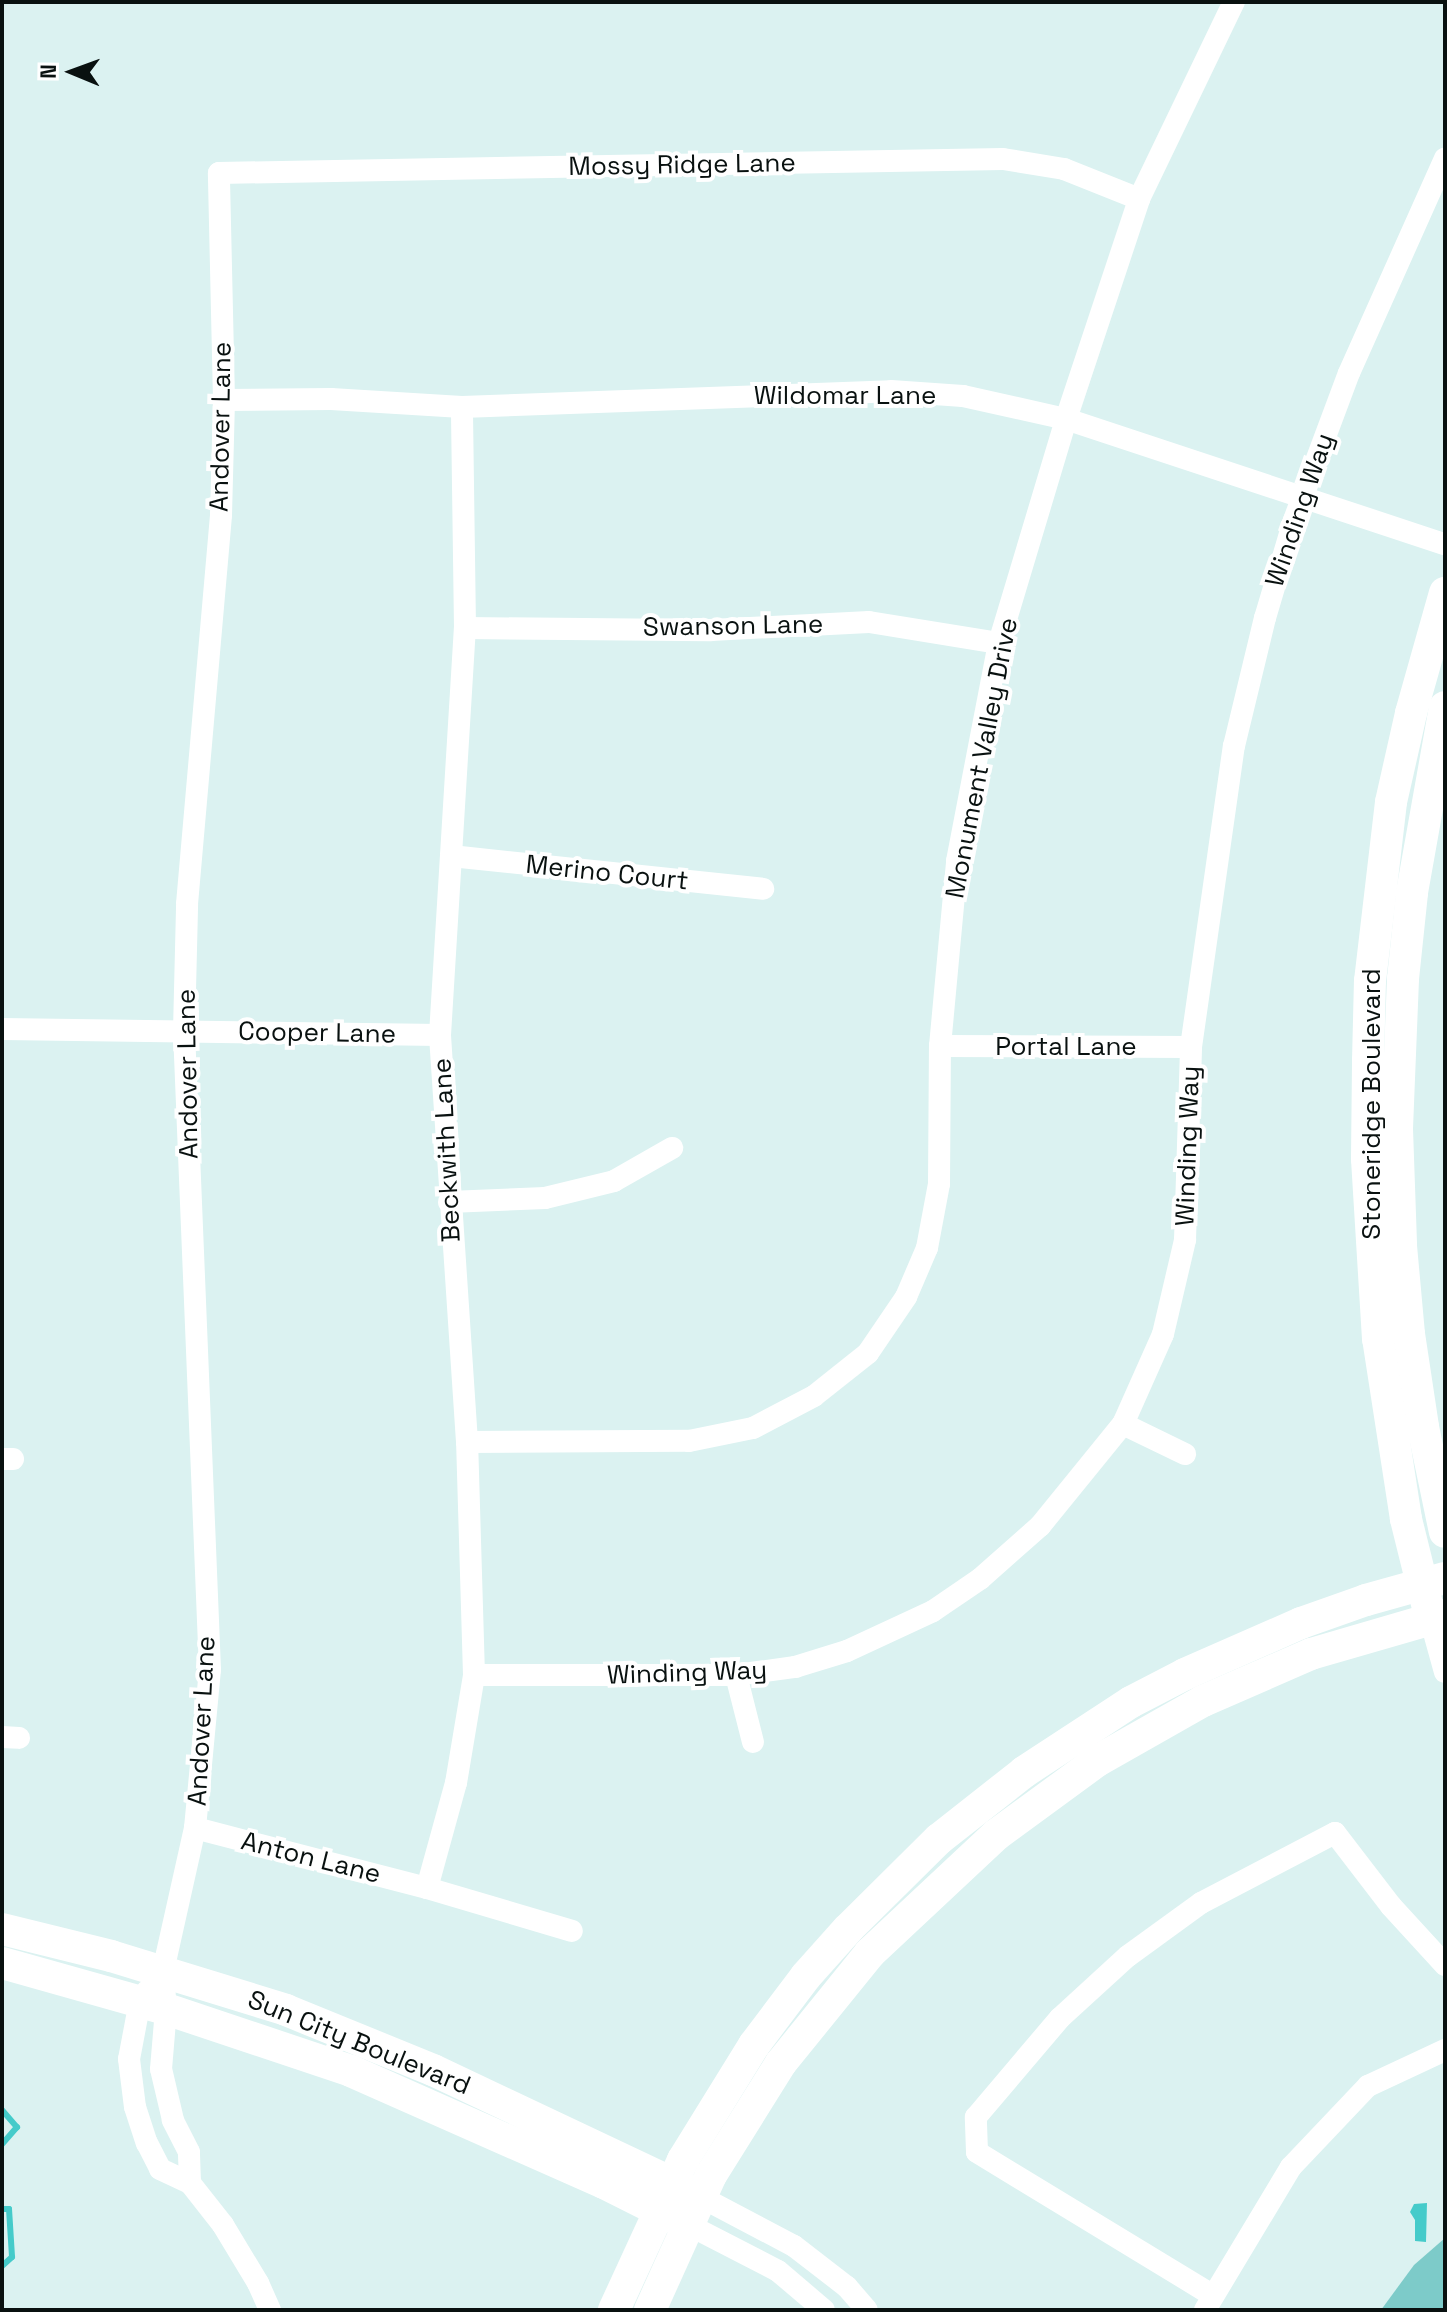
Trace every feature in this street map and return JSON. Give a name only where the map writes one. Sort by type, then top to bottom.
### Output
[{"type":"street","name":"Monument Valley Drive","points":[[467,1442],[689,1441],[753,1428],[814,1396],[868,1353],[906,1297],[927,1248],[939,1184],[940,1046],[957,861],[999,643],[1066,419],[1139,199],[1234,2]]},
{"type":"street","name":"Winding Way","points":[[474,1675],[736,1675],[795,1667],[847,1651],[933,1611],[980,1579],[1040,1526],[1123,1424],[1163,1334],[1185,1240],[1191,1047],[1234,746],[1265,618],[1301,498],[1386,283],[1445,158]]},
{"type":"street","name":"Mossy Ridge Lane","points":[[219,173],[1003,159],[1064,169],[1139,199]]},
{"type":"street","name":"Andover Lane","points":[[153,2005],[195,1828],[210,1670],[184,1031],[187,904],[221,515],[224,400],[219,173]]},
{"type":"street","name":"Wildomar Lane","points":[[224,400],[331,399],[462,407],[891,391],[963,396],[1066,419],[1445,544]]},
{"type":"street","name":"Beckwith Lane","points":[[427,1888],[456,1783],[474,1675],[467,1442],[440,1035],[465,628],[462,407]]},
{"type":"street","name":"Stoneridge Boulevard","points":[[1437,1617],[1434,1581],[1406,1519],[1378,1339],[1367,1159],[1370,981],[1391,802],[1411,713],[1445,593]]},
{"type":"street","name":"Swanson Lane","points":[[465,628],[711,630],[869,622],[999,643]]},
{"type":"street","name":"Stoneridge Boulevard","points":[[1445,707],[1425,806],[1406,950],[1397,1068],[1397,1158],[1409,1334],[1423,1427],[1445,1532]]},
{"type":"street","name":"Merino Court","points":[[451,856],[763,889]]},
{"type":"street","name":"Cooper Lane","points":[[2,1029],[440,1035]]},
{"type":"street","name":"Portal Lane","points":[[940,1046],[1191,1047]]},
{"type":"street","points":[[449,1202],[545,1198],[614,1181],[672,1148]]},
{"type":"street","points":[[1123,1424],[1185,1454]]},
{"type":"street","points":[[614,2310],[665,2196],[739,2069],[806,1976],[888,1887],[971,1812],[1077,1737],[1185,1674],[1301,1623],[1434,1581]]},
{"type":"street","points":[[650,2310],[694,2211],[781,2063],[832,1996],[912,1911],[996,1835],[1097,1761],[1203,1701],[1311,1654],[1437,1617],[1445,1672]]},
{"type":"street","points":[[736,1675],[753,1742]]},
{"type":"street","name":"Anton Lane","points":[[195,1828],[427,1888],[572,1931]]},
{"type":"street","points":[[1445,1965],[1391,1906],[1335,1833],[1201,1903],[1128,1956],[1060,2018],[976,2117],[977,2152],[1209,2302],[1291,2167],[1368,2086],[1445,2050]]},
{"type":"street","name":"Sun City Boulevard","points":[[2,1929],[163,1971],[286,2010],[364,2040],[548,2122],[694,2211]]},
{"type":"street","name":"Sun City Boulevard","points":[[2,1963],[153,2005],[351,2071],[665,2196]]},
{"type":"street","points":[[153,2005],[129,2051],[135,2107],[160,2169],[190,2183],[223,2225],[258,2283],[270,2310]]},
{"type":"street","points":[[153,2005],[163,2084],[173,2120],[189,2152],[190,2183]]},
{"type":"street","points":[[694,2211],[778,2271],[824,2310]]},
{"type":"street","points":[[694,2211],[794,2246],[830,2273],[867,2310]]},
{"type":"shaded area","points":[[1427,2203],[1426,2242],[1415,2241],[1415,2220],[1410,2212],[1414,2204]]},
{"type":"shaded area","points":[[1445,2238],[1445,2310],[1381,2310],[1414,2265]]},
{"type":"waterway","points":[[2,2110],[17,2127],[2,2144]]},
{"type":"waterway","points":[[2,2209],[9,2209],[12,2257],[2,2266]]}]
